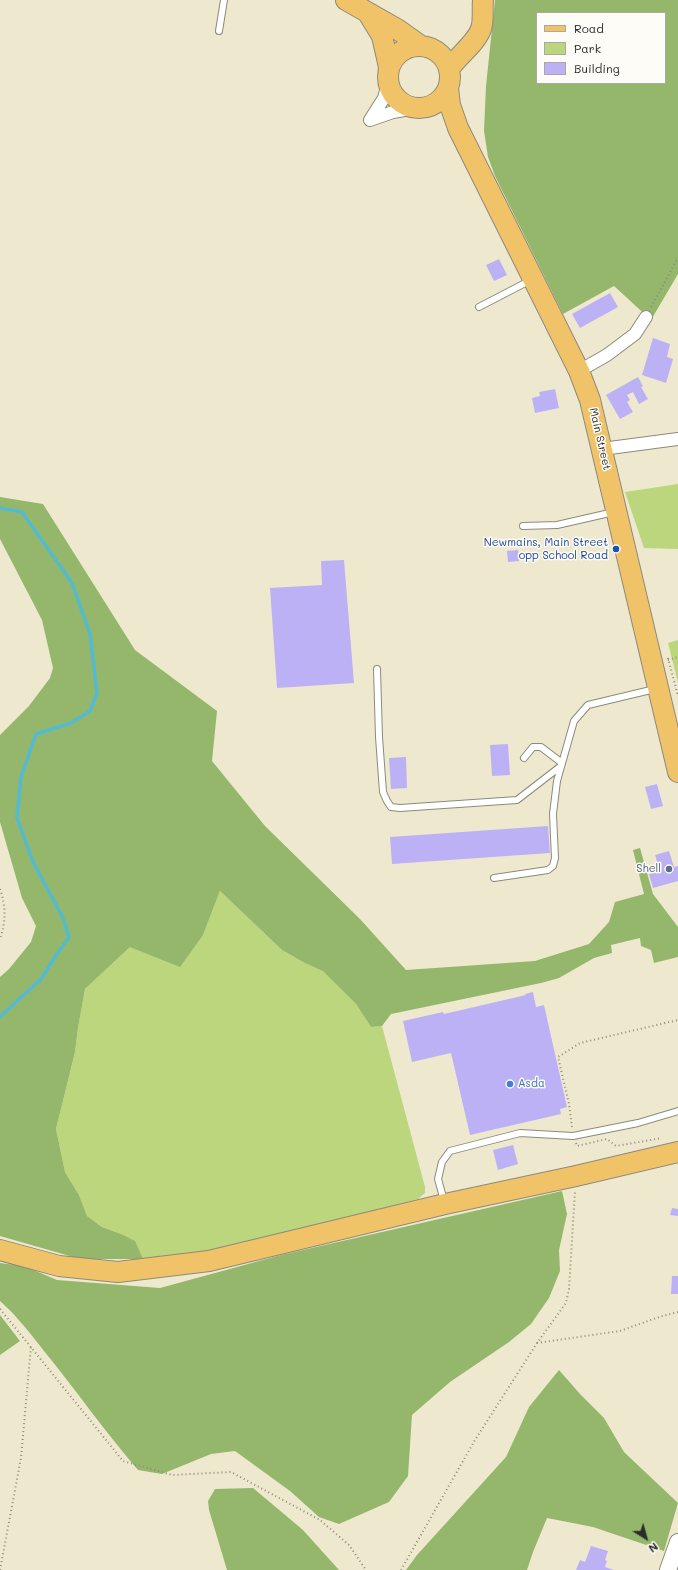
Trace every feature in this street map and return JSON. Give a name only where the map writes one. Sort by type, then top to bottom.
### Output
[{"type":"main road","points":[[346,0],[426,47],[439,53],[445,60],[448,78]]},
{"type":"main road","points":[[366,11],[382,36],[392,92],[398,100],[405,105],[419,108],[438,101],[455,60],[476,39],[482,27],[483,0]]},
{"type":"main road","points":[[389,75],[394,58],[402,51],[411,47],[426,47],[444,51],[468,46]]},
{"type":"main road","name":"Main Street","points":[[448,78],[450,105],[458,128],[579,371],[590,400],[678,772]]},
{"type":"main road","name":"Main Street","points":[[419,108],[434,111],[448,118],[458,128]]},
{"type":"main road","points":[[0,1250],[59,1266],[118,1272],[209,1261],[445,1204],[576,1176],[672,1145]]},
{"type":"street","points":[[389,75],[384,98],[370,120],[394,112],[419,108]]},
{"type":"street","points":[[579,371],[607,355],[635,334],[646,316]]},
{"type":"street","points":[[602,449],[678,439]]},
{"type":"street","points":[[668,1570],[678,1542]]},
{"type":"lane","points":[[219,31],[224,0]]},
{"type":"lane","points":[[479,307],[533,278]]},
{"type":"lane","points":[[523,526],[557,525],[617,511]]},
{"type":"lane","points":[[377,669],[379,737],[383,792],[387,801],[392,807],[400,808],[517,800],[561,764]]},
{"type":"lane","points":[[494,878],[548,870],[553,866],[555,858],[553,814],[557,781],[574,721],[588,706],[658,688]]},
{"type":"lane","points":[[524,758],[533,747],[541,747],[561,764]]},
{"type":"lane","points":[[445,1204],[438,1179],[442,1162],[450,1151],[520,1133],[573,1136],[638,1123],[678,1111]]},
{"type":"path","points":[[646,316],[678,258]]},
{"type":"path","points":[[0,889],[4,901],[5,925],[0,939]]},
{"type":"path","points":[[672,1145],[616,1146],[607,1140],[576,1146],[573,1136],[569,1104],[558,1057],[580,1043],[678,1020]]},
{"type":"path","points":[[401,1570],[475,1440],[537,1343],[566,1303],[569,1289],[576,1176]]},
{"type":"path","points":[[0,1309],[122,1461],[172,1475],[231,1472],[320,1520],[349,1545],[366,1570]]},
{"type":"path","points":[[537,1343],[620,1331],[658,1317],[678,1312]]},
{"type":"path","points":[[0,1570],[20,1458],[31,1346]]},
{"type":"green space","points":[[495,0],[678,0],[678,274],[651,320],[614,286],[563,314],[495,176],[488,157],[484,131],[486,86]]},
{"type":"green space","points":[[678,484],[678,549],[644,548],[625,492]]},
{"type":"green space","points":[[0,497],[43,504],[135,650],[217,711],[212,761],[265,826],[360,919],[406,970],[535,961],[589,944],[609,922],[615,902],[644,894],[633,850],[640,848],[653,894],[678,927],[678,957],[654,963],[651,950],[641,946],[640,938],[611,945],[612,953],[594,958],[559,978],[391,1014],[382,1026],[371,1027],[356,1004],[323,971],[282,950],[220,891],[203,935],[180,967],[130,947],[85,989],[75,1052],[56,1129],[65,1172],[79,1195],[87,1216],[102,1227],[135,1241],[143,1259],[80,1259],[0,1236],[0,977],[9,969],[31,942],[36,926],[22,898],[0,822],[0,735],[29,706],[50,678],[53,668],[42,620],[0,539]]},
{"type":"green space","points":[[678,640],[678,683],[668,643]]},
{"type":"green space","points":[[220,891],[282,950],[303,962],[323,970],[356,1004],[371,1027],[382,1026],[425,1187],[425,1193],[418,1199],[241,1245],[191,1254],[143,1259],[121,1234],[102,1227],[87,1216],[79,1195],[65,1172],[56,1129],[75,1052],[85,989],[130,947],[203,935]]},
{"type":"green space","points":[[562,1191],[567,1214],[559,1250],[560,1271],[549,1298],[531,1324],[509,1342],[450,1382],[412,1415],[408,1476],[389,1502],[339,1524],[319,1517],[290,1491],[235,1451],[211,1454],[162,1474],[138,1470],[28,1331],[0,1301],[0,1263],[24,1266],[57,1280],[160,1288],[281,1255]]},
{"type":"green space","points":[[0,1315],[20,1341],[0,1355]]},
{"type":"green space","points":[[559,1370],[604,1418],[624,1452],[678,1503],[664,1551],[593,1527],[547,1518],[527,1570],[406,1570],[417,1555],[506,1457],[529,1407]]},
{"type":"green space","points":[[253,1488],[303,1530],[339,1570],[227,1570],[209,1510],[208,1501],[215,1489]]},
{"type":"building","points":[[499,259],[507,275],[494,281],[486,265]]},
{"type":"building","points":[[610,293],[618,307],[580,328],[572,314]]},
{"type":"building","points":[[653,338],[670,344],[667,357],[673,359],[666,383],[642,375]]},
{"type":"building","points":[[638,377],[643,386],[641,387],[648,399],[639,404],[633,392],[627,395],[630,400],[627,402],[633,412],[620,419],[606,395]]},
{"type":"building","points":[[555,389],[559,408],[535,413],[532,398],[540,396],[539,392]]},
{"type":"building","points":[[518,550],[519,561],[508,562],[507,551]]},
{"type":"building","points":[[344,560],[354,683],[277,688],[270,588],[322,585],[321,561]]},
{"type":"building","points":[[508,744],[510,775],[492,776],[490,745]]},
{"type":"building","points":[[406,757],[407,788],[391,789],[389,758]]},
{"type":"building","points":[[657,784],[663,806],[651,809],[645,787]]},
{"type":"building","points":[[548,826],[550,853],[392,864],[390,837]]},
{"type":"building","name":"Shell","points":[[669,851],[674,867],[678,866],[678,881],[653,888],[649,874],[660,871],[655,855]]},
{"type":"building","name":"Asda","points":[[533,992],[536,1007],[544,1005],[567,1107],[560,1109],[561,1114],[470,1135],[451,1053],[412,1062],[403,1021],[443,1012],[444,1014],[526,995],[525,994]]},
{"type":"building","points":[[513,1145],[518,1164],[498,1170],[493,1150]]},
{"type":"building","points":[[672,1208],[678,1209],[678,1216],[670,1215]]},
{"type":"building","points":[[672,1276],[678,1276],[678,1294],[671,1294]]},
{"type":"building","points":[[591,1546],[608,1551],[605,1560],[607,1561],[605,1567],[614,1570],[576,1570],[580,1560],[585,1562]]},
{"type":"waterway","points":[[0,508],[22,512],[72,583],[90,634],[97,693],[90,711],[71,723],[36,734],[21,777],[17,818],[33,862],[63,918],[69,937],[41,979],[0,1017]]},
{"type":"place","name":"Newmains, Main Street opp School Road","points":[[616,549]]},
{"type":"place","name":"Shell","points":[[669,869]]},
{"type":"place","name":"Asda","points":[[510,1084]]}]
